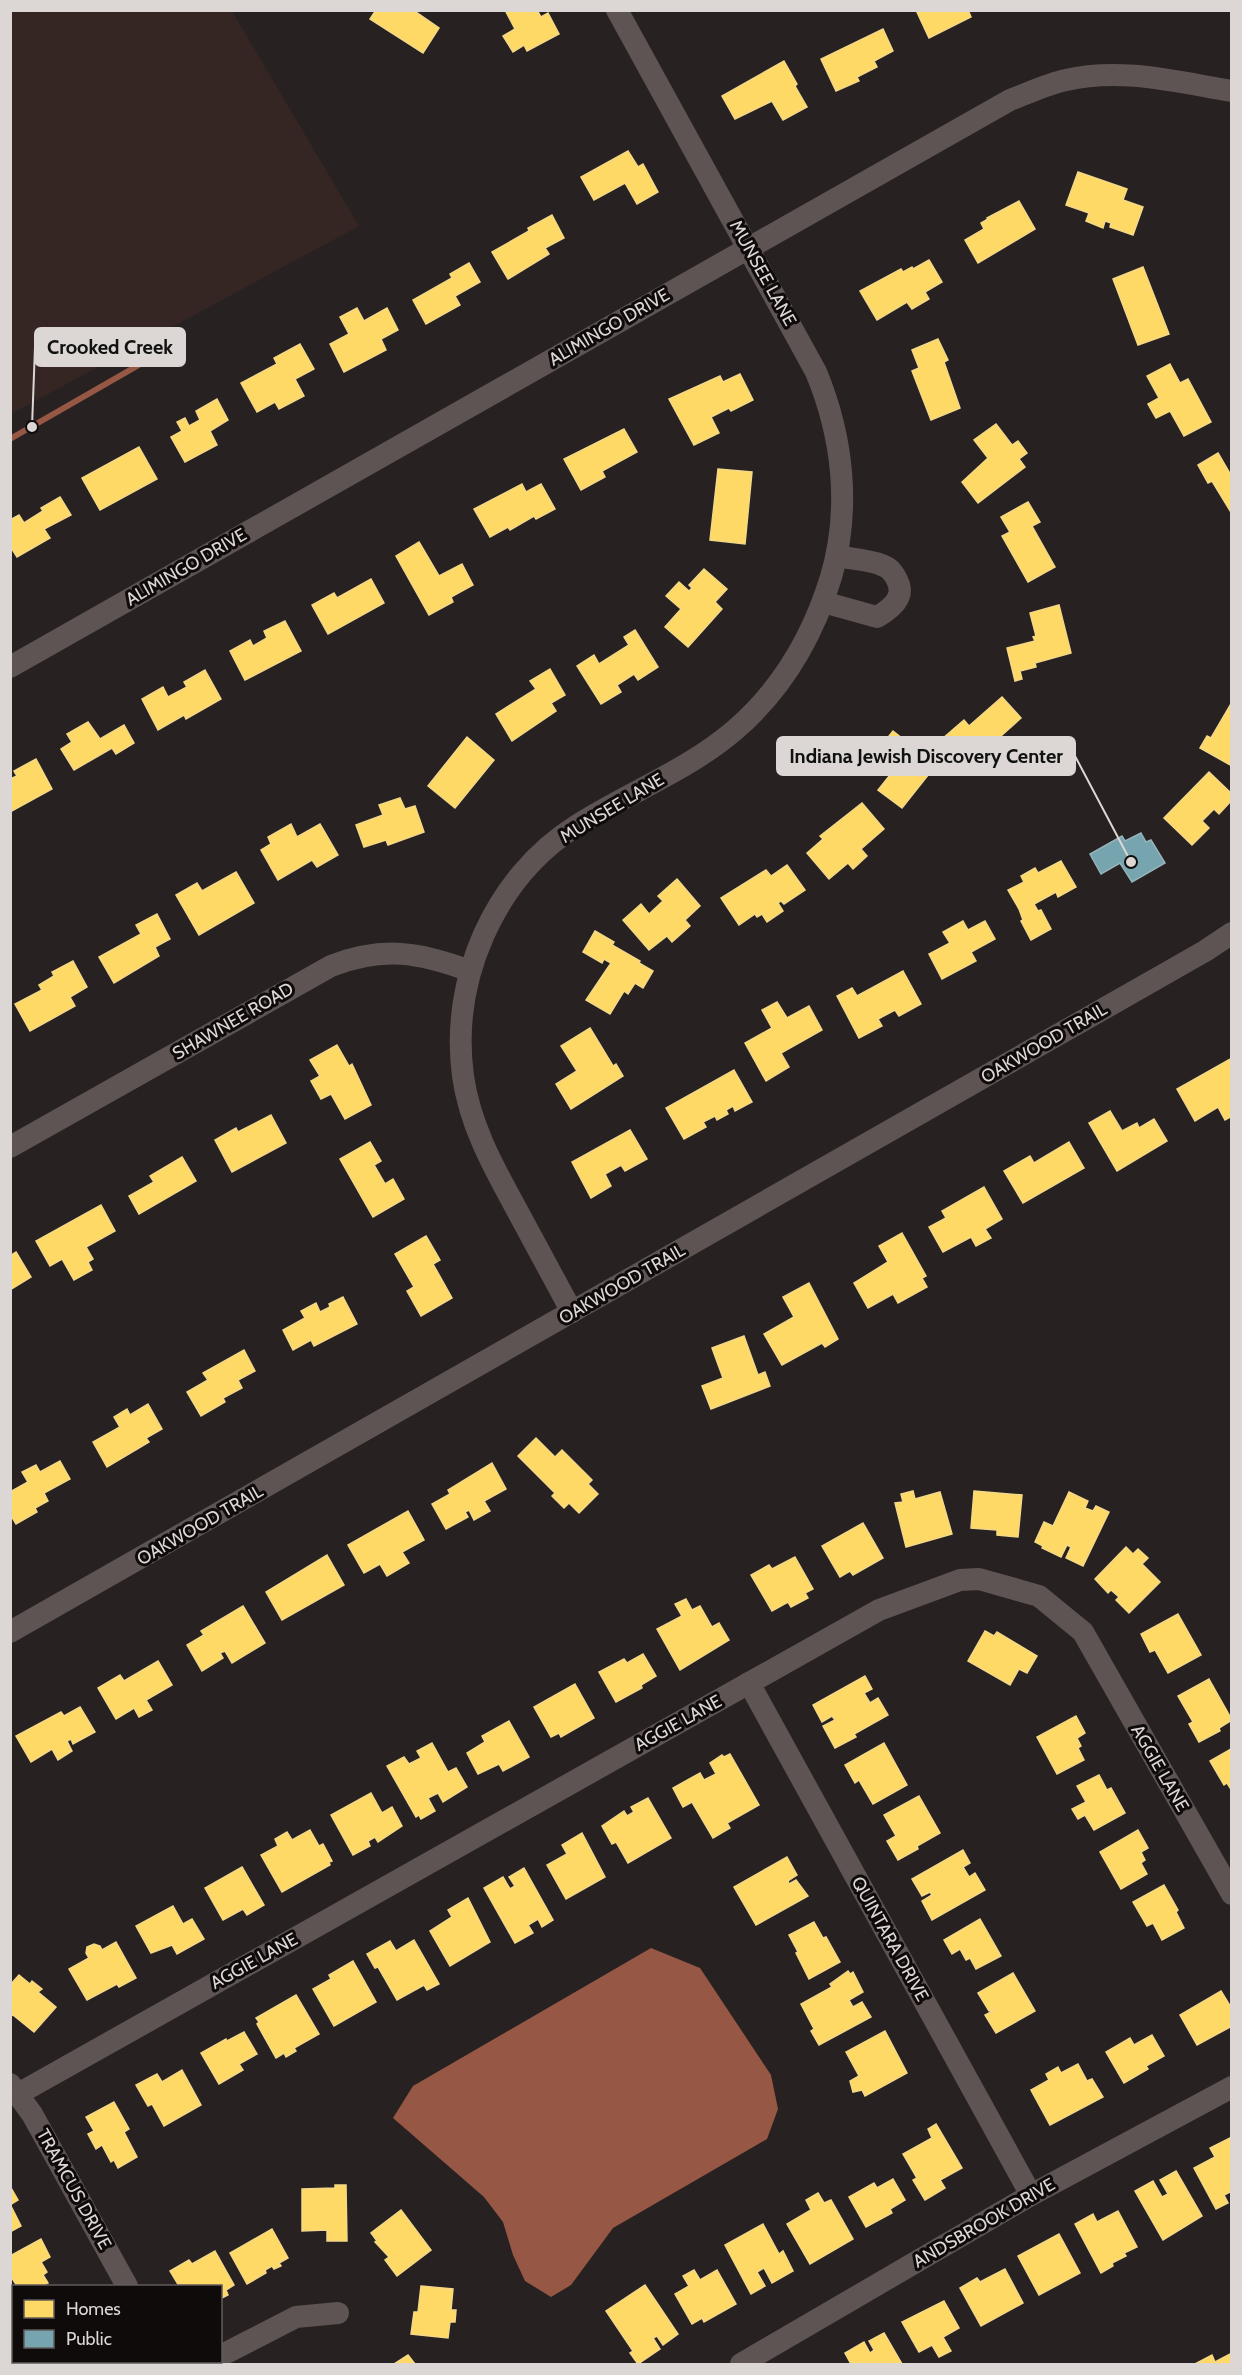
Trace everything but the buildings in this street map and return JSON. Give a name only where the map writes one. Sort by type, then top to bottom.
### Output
[{"type":"street","name":"MUNSEE LANE","points":[[572,1312],[486,1153],[472,1116],[463,1078],[460,1049],[464,999],[476,952],[492,917],[513,885],[545,849],[576,826],[693,760],[739,727],[766,700],[804,646],[823,602],[837,556],[842,520],[843,482],[840,454],[832,416],[808,355],[617,10]]},
{"type":"street","name":"ALIMINGO DRIVE","points":[[10,667],[993,109],[1046,85],[1084,77],[1132,75],[1232,91]]},
{"type":"street","points":[[823,602],[877,617],[890,609],[898,598],[901,587],[895,575],[885,566],[837,556]]},
{"type":"street","name":"OAKWOOD TRAIL","points":[[10,1632],[1205,951],[1232,933]]},
{"type":"street","name":"SHAWNEE ROAD","points":[[10,1147],[340,962],[367,955],[414,954],[442,960],[470,971]]},
{"type":"street","name":"AGGIE LANE","points":[[14,2089],[879,1610],[960,1580],[979,1579],[1039,1596],[1083,1632],[1232,1894]]},
{"type":"street","name":"QUINTARA DRIVE","points":[[749,1683],[1030,2195]]},
{"type":"street","name":"ANDSBROOK DRIVE","points":[[741,2364],[1030,2195],[1232,2087]]},
{"type":"street","name":"TRAMCUS DRIVE","points":[[14,2089],[32,2114],[126,2285]]},
{"type":"street","points":[[222,2355],[296,2317],[338,2313]]},
{"type":"shaded area","points":[[11,10],[232,11],[359,226],[11,414]]},
{"type":"shaded area","points":[[651,1948],[700,1968],[771,2075],[778,2109],[767,2139],[613,2228],[571,2285],[551,2297],[525,2281],[513,2255],[503,2222],[484,2197],[393,2118],[413,2086]]},
{"type":"waterway","points":[[10,439],[177,343]]},
{"type":"place","name":"Crooked Creek","points":[[32,427]]},
{"type":"place","name":"Indiana Jewish Discovery Center","points":[[1131,862]]}]
